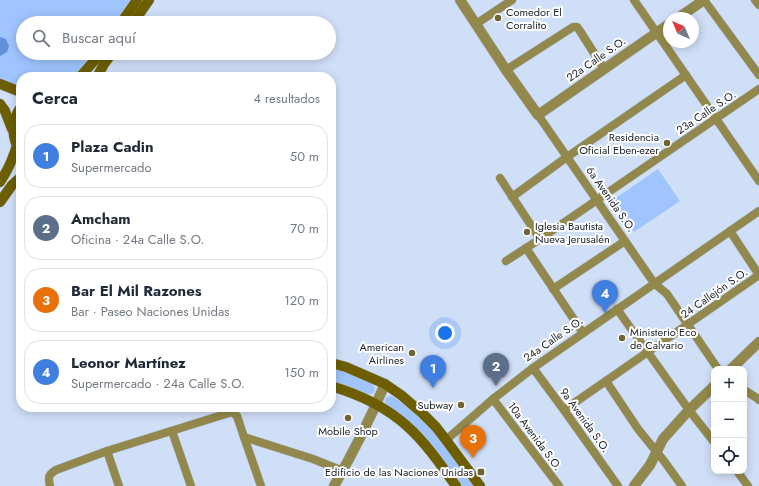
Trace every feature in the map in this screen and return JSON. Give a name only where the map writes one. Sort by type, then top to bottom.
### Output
[{"type":"main road","points":[[126,16],[137,0]]},
{"type":"main road","points":[[136,16],[143,0]]},
{"type":"main road","points":[[138,16],[149,0]]},
{"type":"main road","points":[[84,72],[95,60]]},
{"type":"main road","points":[[100,72],[107,60]]},
{"type":"main road","points":[[0,84],[16,90]]},
{"type":"main road","points":[[0,104],[16,139]]},
{"type":"main road","points":[[14,133],[14,122],[16,115]]},
{"type":"main road","points":[[0,182],[16,154]]},
{"type":"main road","points":[[0,202],[16,181]]},
{"type":"main road","points":[[336,364],[346,367],[385,384],[401,395],[436,427],[480,486]]},
{"type":"main road","points":[[336,387],[376,404],[395,415],[431,452],[456,486]]},
{"type":"street","name":"6a Avenida S.O.","points":[[460,0],[506,70],[654,283],[667,294],[716,366]]},
{"type":"street","points":[[476,24],[512,0]]},
{"type":"street","points":[[634,0],[759,181]]},
{"type":"street","points":[[687,12],[704,0],[759,76]]},
{"type":"street","points":[[755,0],[759,5]]},
{"type":"street","points":[[506,70],[573,27],[576,27],[580,31],[604,69]]},
{"type":"street","name":"22a Calle S.O.","points":[[538,115],[663,28]]},
{"type":"street","points":[[512,198],[567,157],[686,75]]},
{"type":"street","name":"23a Calle S.O.","points":[[506,261],[759,89]]},
{"type":"street","points":[[500,178],[540,239]]},
{"type":"street","name":"24a Calle S.O.","points":[[446,440],[493,399],[533,368],[759,211]]},
{"type":"street","points":[[730,231],[759,275]]},
{"type":"street","points":[[554,289],[625,241]]},
{"type":"street","points":[[526,248],[582,333]]},
{"type":"street","name":"24 Callejón S.O.","points":[[564,410],[759,275]]},
{"type":"street","points":[[617,309],[688,410],[711,438]]},
{"type":"street","points":[[734,366],[759,342]]},
{"type":"street","name":"9a Avenida S.O.","points":[[533,368],[618,486]]},
{"type":"street","points":[[606,381],[638,429],[682,486]]},
{"type":"street","points":[[334,486],[343,471],[385,384]]},
{"type":"street","points":[[634,486],[650,465],[663,439],[688,410],[711,389]]},
{"type":"street","points":[[747,392],[759,400]]},
{"type":"street","name":"10a Avenida S.O.","points":[[493,399],[559,486]]},
{"type":"street","points":[[50,486],[48,480],[50,473],[56,470],[232,412],[237,416],[260,486]]},
{"type":"street","points":[[172,431],[191,486]]},
{"type":"street","points":[[244,437],[313,459],[343,471]]},
{"type":"street","points":[[107,452],[119,486]]},
{"type":"street","points":[[739,474],[748,486]]},
{"type":"shaded area","points":[[0,0],[137,0],[126,16],[16,16],[16,60],[95,60],[84,72],[16,72],[16,89],[0,84]]},
{"type":"shaded area","points":[[0,37],[6,39],[9,46],[7,52],[0,56]]},
{"type":"shaded area","points":[[658,169],[680,201],[634,232],[613,200]]},
{"type":"shaded area","points":[[336,369],[373,385],[375,391],[372,394],[366,394],[336,383]]},
{"type":"shaded area","points":[[391,396],[408,407],[436,434],[474,486],[458,486],[386,406],[385,400],[387,397]]},
{"type":"place","name":"Comedor El Corralito","points":[[498,18]]},
{"type":"place","name":"Residencia Oficial Eben-ezer","points":[[667,143]]},
{"type":"place","name":"Iglesia Bautista Nueva Jerusalén","points":[[527,232]]},
{"type":"place","name":"Leonor Martínez","points":[[605,313]]},
{"type":"place","name":"Ministerio Eco de Calvario","points":[[622,338]]},
{"type":"place","name":"American Airlines","points":[[412,353]]},
{"type":"place","name":"Amcham","points":[[496,386]]},
{"type":"place","name":"Plaza Cadin","points":[[433,388]]},
{"type":"place","name":"Subway","points":[[461,405]]},
{"type":"place","name":"Mobile Shop","points":[[348,418]]},
{"type":"place","name":"Bar El Mil Razones","points":[[473,458]]},
{"type":"place","name":"Edificio de las Naciones Unidas","points":[[481,472]]}]
